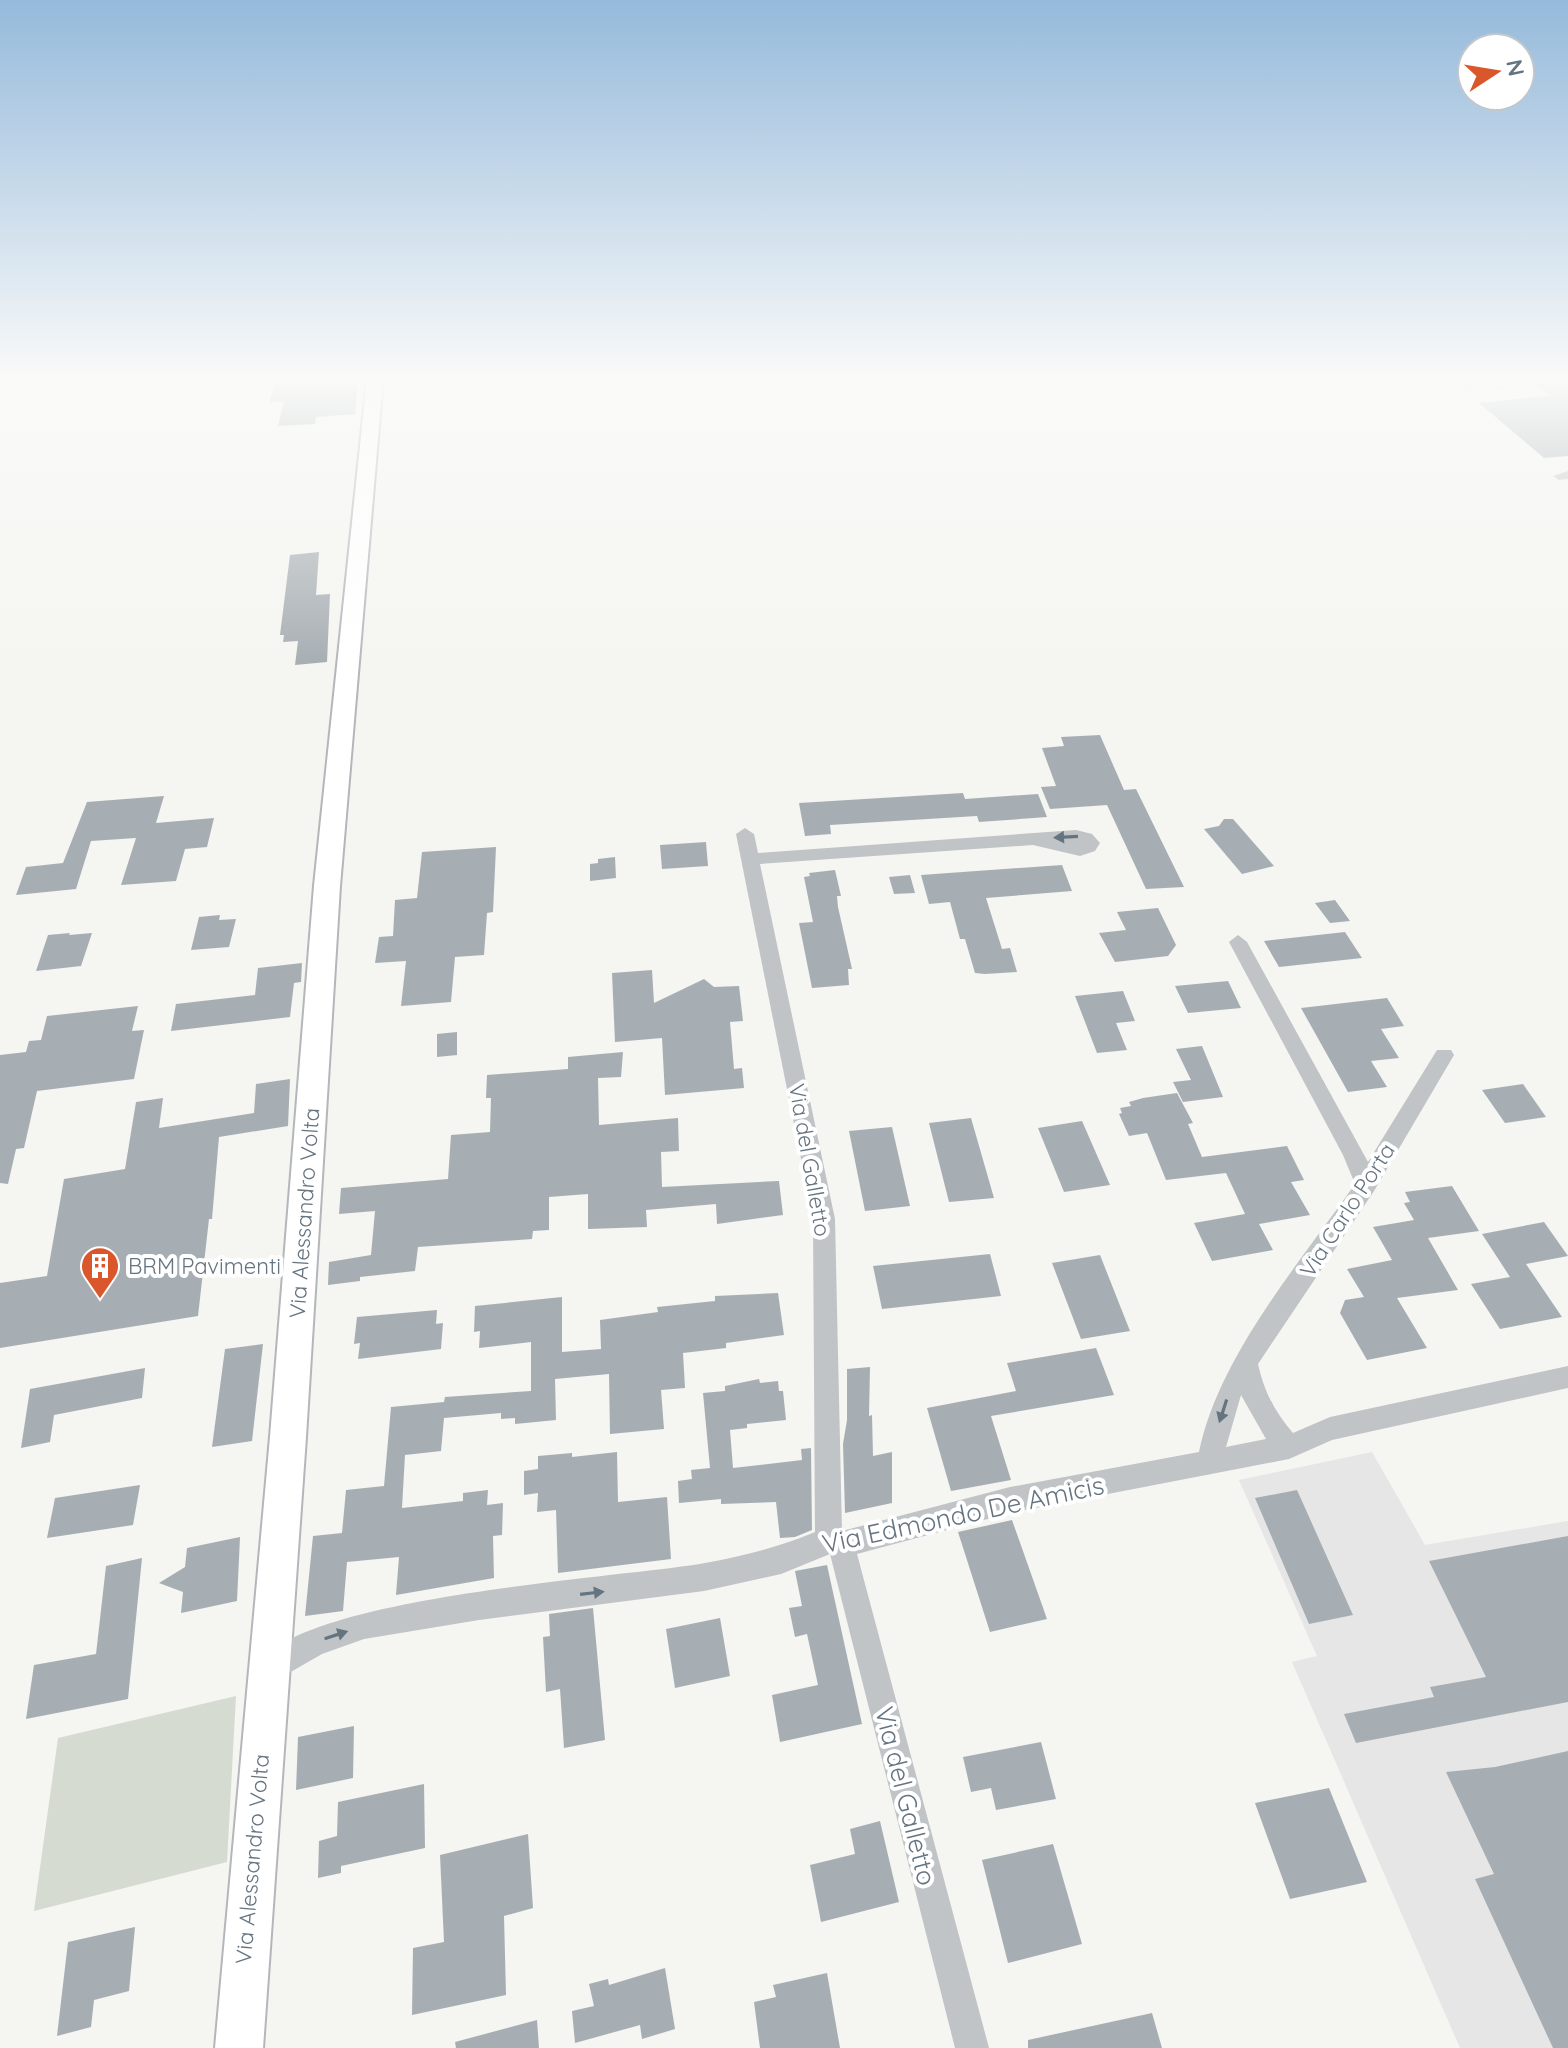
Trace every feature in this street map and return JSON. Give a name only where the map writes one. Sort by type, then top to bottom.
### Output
[{"type":"street","name":"Via Alessandro Volta","points":[[239,2048],[288,1437],[327,886],[366,475]]},
{"type":"street","name":"Via del Galletto","points":[[745,834],[824,1219],[835,1542],[972,2048]]},
{"type":"street","points":[[750,859],[1037,840]]},
{"type":"street","points":[[1238,942],[1354,1154],[1366,1185]]},
{"type":"street","name":"Via Carlo Porta","points":[[1210,1463],[1213,1441],[1229,1392],[1245,1362],[1366,1185],[1444,1055]]},
{"type":"street","points":[[1245,1362],[1254,1401],[1268,1424],[1289,1447]]},
{"type":"street","name":"Via Edmondo De Amicis","points":[[268,1671],[314,1642],[364,1625],[479,1606],[704,1577],[1010,1500],[1289,1447],[1330,1429],[1568,1377]]},
{"type":"shaded area","points":[[1372,1452],[1425,1545],[1568,1521],[1568,2048],[1460,2048],[1292,1662],[1317,1656],[1239,1480]]},
{"type":"shaded area","points":[[236,1696],[227,1862],[34,1911],[58,1738]]},
{"type":"building","points":[[319,552],[316,595],[330,594],[327,662],[295,665],[298,641],[283,642],[284,635],[280,635],[290,555]]},
{"type":"building","points":[[1100,735],[1124,790],[1136,789],[1184,887],[1146,889],[1107,805],[1050,809],[1041,787],[1056,786],[1042,748],[1064,746],[1061,737]]},
{"type":"building","points":[[963,793],[965,799],[1038,794],[1047,817],[979,822],[977,816],[830,825],[831,834],[805,836],[799,803]]},
{"type":"building","points":[[164,796],[156,823],[214,818],[207,847],[185,849],[176,881],[121,885],[136,838],[91,841],[76,889],[16,895],[26,867],[63,863],[87,802]]},
{"type":"building","points":[[1224,819],[1233,819],[1274,866],[1242,874],[1204,829],[1219,826]]},
{"type":"building","points":[[706,842],[708,866],[662,869],[660,845]]},
{"type":"building","points":[[496,847],[493,912],[487,913],[484,955],[455,957],[451,1002],[401,1006],[406,961],[375,963],[379,937],[393,936],[395,900],[417,898],[422,852]]},
{"type":"building","points":[[615,857],[616,878],[590,881],[590,864],[598,863],[598,859]]},
{"type":"building","points":[[1062,865],[1072,891],[986,898],[1002,949],[1010,948],[1017,972],[975,973],[965,939],[960,939],[950,902],[929,904],[921,875]]},
{"type":"building","points":[[835,870],[841,896],[837,896],[838,907],[852,969],[848,969],[849,985],[812,988],[799,923],[813,922],[804,877],[810,876],[809,873]]},
{"type":"building","points":[[910,875],[915,893],[894,894],[889,877]]},
{"type":"building","points":[[1335,900],[1350,921],[1330,923],[1315,903]]},
{"type":"building","points":[[1158,908],[1176,945],[1168,956],[1115,962],[1099,933],[1126,930],[1117,912]]},
{"type":"building","points":[[220,915],[219,920],[236,919],[229,947],[191,950],[199,917]]},
{"type":"building","points":[[1345,932],[1362,958],[1279,967],[1264,941]]},
{"type":"building","points":[[92,933],[81,966],[36,971],[48,935]]},
{"type":"building","points":[[302,963],[301,982],[294,983],[290,1017],[171,1031],[176,1004],[255,995],[258,968]]},
{"type":"building","points":[[652,970],[654,1003],[704,979],[714,987],[739,986],[743,1021],[730,1022],[734,1069],[742,1068],[744,1088],[665,1095],[662,1038],[615,1042],[612,973]]},
{"type":"building","points":[[1228,981],[1241,1008],[1188,1013],[1175,986]]},
{"type":"building","points":[[1123,991],[1135,1021],[1116,1023],[1127,1050],[1097,1053],[1075,996]]},
{"type":"building","points":[[1387,998],[1404,1026],[1381,1029],[1399,1058],[1371,1061],[1387,1087],[1348,1092],[1301,1008]]},
{"type":"building","points":[[138,1006],[132,1031],[144,1030],[134,1079],[37,1091],[24,1148],[16,1149],[8,1184],[0,1183],[0,1055],[26,1052],[29,1041],[41,1040],[47,1016]]},
{"type":"building","points":[[457,1032],[457,1055],[437,1057],[437,1034]]},
{"type":"building","points":[[1202,1046],[1223,1097],[1183,1102],[1173,1082],[1191,1080],[1176,1049]]},
{"type":"building","points":[[623,1052],[621,1077],[598,1078],[599,1125],[678,1118],[679,1151],[661,1152],[662,1187],[779,1181],[783,1215],[717,1224],[716,1204],[646,1210],[647,1227],[588,1229],[588,1194],[549,1197],[549,1230],[533,1231],[532,1239],[418,1247],[415,1271],[360,1277],[360,1281],[328,1285],[329,1262],[371,1255],[375,1211],[339,1214],[341,1188],[448,1179],[451,1135],[490,1132],[491,1098],[486,1098],[487,1075],[568,1069],[568,1057]]},
{"type":"building","points":[[290,1079],[288,1126],[219,1137],[212,1219],[209,1219],[198,1316],[0,1348],[0,1283],[47,1276],[64,1179],[125,1169],[136,1102],[163,1098],[159,1128],[254,1113],[256,1084]]},
{"type":"building","points":[[1523,1084],[1546,1117],[1505,1123],[1482,1090]]},
{"type":"building","points":[[1177,1093],[1193,1123],[1188,1124],[1202,1157],[1287,1146],[1304,1180],[1291,1182],[1310,1215],[1259,1224],[1273,1250],[1212,1261],[1194,1223],[1245,1214],[1226,1173],[1166,1180],[1147,1133],[1129,1136],[1119,1114],[1122,1113],[1120,1108],[1131,1106],[1129,1102],[1143,1098]]},
{"type":"building","points":[[971,1118],[994,1198],[949,1202],[929,1123]]},
{"type":"building","points":[[1082,1121],[1110,1185],[1064,1192],[1038,1128]]},
{"type":"building","points":[[892,1127],[910,1206],[865,1211],[849,1131]]},
{"type":"building","points":[[1452,1186],[1479,1231],[1428,1238],[1458,1290],[1397,1298],[1427,1348],[1367,1360],[1340,1313],[1345,1300],[1364,1297],[1347,1269],[1392,1260],[1373,1227],[1414,1220],[1404,1203],[1410,1202],[1405,1192]]},
{"type":"building","points":[[1544,1222],[1568,1256],[1526,1264],[1562,1317],[1500,1329],[1471,1284],[1510,1277],[1482,1234]]},
{"type":"building","points":[[990,1254],[1001,1296],[882,1309],[873,1266]]},
{"type":"building","points":[[1100,1255],[1130,1331],[1081,1339],[1052,1263]]},
{"type":"building","points":[[778,1293],[784,1335],[726,1343],[726,1348],[683,1353],[685,1388],[661,1390],[664,1429],[610,1434],[609,1374],[555,1379],[556,1420],[515,1424],[515,1418],[501,1419],[501,1413],[444,1418],[441,1451],[405,1455],[402,1508],[463,1501],[463,1493],[488,1490],[487,1505],[503,1503],[502,1535],[493,1536],[494,1578],[396,1595],[399,1557],[347,1562],[343,1611],[305,1616],[313,1536],[342,1533],[346,1490],[384,1486],[391,1407],[444,1402],[445,1397],[531,1391],[531,1342],[479,1348],[480,1331],[474,1332],[475,1306],[562,1297],[562,1352],[601,1349],[600,1320],[658,1312],[657,1307],[715,1301],[715,1296]]},
{"type":"building","points":[[437,1310],[436,1324],[443,1323],[441,1349],[358,1359],[360,1343],[354,1344],[357,1317]]},
{"type":"building","points":[[263,1344],[252,1441],[212,1447],[225,1349]]},
{"type":"building","points":[[1096,1348],[1114,1395],[991,1416],[1011,1480],[951,1491],[927,1408],[1016,1391],[1007,1363]]},
{"type":"building","points":[[870,1367],[869,1416],[872,1415],[873,1456],[892,1452],[892,1503],[845,1513],[843,1444],[847,1420],[847,1369]]},
{"type":"building","points":[[145,1368],[142,1398],[54,1415],[50,1442],[21,1448],[30,1389]]},
{"type":"building","points":[[759,1379],[760,1383],[778,1381],[779,1391],[783,1391],[786,1420],[747,1424],[747,1428],[730,1430],[733,1468],[802,1460],[801,1449],[811,1448],[812,1530],[795,1537],[780,1538],[776,1502],[721,1504],[721,1499],[679,1503],[678,1481],[692,1479],[691,1470],[710,1468],[703,1393],[725,1391],[725,1386]]},
{"type":"building","points":[[617,1452],[618,1502],[667,1497],[671,1559],[558,1573],[556,1510],[537,1512],[538,1493],[524,1495],[524,1471],[538,1469],[538,1456],[572,1453],[572,1457]]},
{"type":"building","points":[[140,1485],[133,1525],[47,1538],[55,1498]]},
{"type":"building","points":[[1297,1490],[1353,1615],[1309,1624],[1255,1498]]},
{"type":"building","points":[[1012,1520],[1047,1619],[990,1632],[958,1532]]},
{"type":"building","points":[[1568,1536],[1568,1702],[1356,1743],[1344,1714],[1434,1697],[1430,1687],[1486,1677],[1429,1561]]},
{"type":"building","points":[[240,1537],[237,1601],[181,1613],[183,1592],[159,1583],[185,1567],[187,1548]]},
{"type":"building","points":[[142,1558],[128,1699],[26,1719],[34,1665],[96,1654],[106,1566]]},
{"type":"building","points":[[827,1565],[862,1724],[780,1742],[772,1695],[818,1685],[807,1634],[795,1637],[789,1608],[802,1606],[795,1571]]},
{"type":"building","points":[[593,1608],[605,1740],[564,1748],[560,1689],[546,1692],[543,1637],[550,1636],[549,1614]]},
{"type":"building","points":[[720,1618],[730,1676],[675,1688],[666,1629]]},
{"type":"building","points":[[354,1726],[353,1778],[296,1790],[298,1737]]},
{"type":"building","points":[[1041,1742],[1056,1799],[996,1810],[991,1788],[971,1792],[963,1757]]},
{"type":"building","points":[[1568,1751],[1568,2048],[1553,2048],[1475,1879],[1494,1874],[1446,1772],[1495,1767]]},
{"type":"building","points":[[424,1784],[425,1848],[341,1866],[341,1873],[318,1878],[319,1841],[337,1836],[338,1802]]},
{"type":"building","points":[[1329,1788],[1367,1882],[1290,1899],[1255,1803]]},
{"type":"building","points":[[880,1821],[899,1902],[821,1922],[810,1865],[855,1854],[850,1829]]},
{"type":"building","points":[[528,1834],[533,1908],[504,1916],[506,1995],[412,2015],[413,1948],[444,1942],[440,1855]]},
{"type":"building","points":[[1053,1844],[1082,1944],[1008,1963],[982,1860]]},
{"type":"building","points":[[135,1927],[129,1991],[94,2000],[91,2027],[57,2036],[68,1942]]},
{"type":"building","points":[[665,1968],[675,2029],[642,2039],[640,2025],[575,2043],[572,2011],[594,2006],[589,1984],[608,1979],[609,1985]]},
{"type":"building","points":[[827,1973],[840,2048],[760,2048],[754,2002],[776,1997],[773,1985]]},
{"type":"building","points":[[1152,2013],[1162,2048],[1028,2048],[1028,2040]]},
{"type":"building","points":[[537,2020],[539,2048],[456,2048],[455,2042]]},
{"type":"place","name":"BRM Pavimenti","points":[[100,1300]]}]
